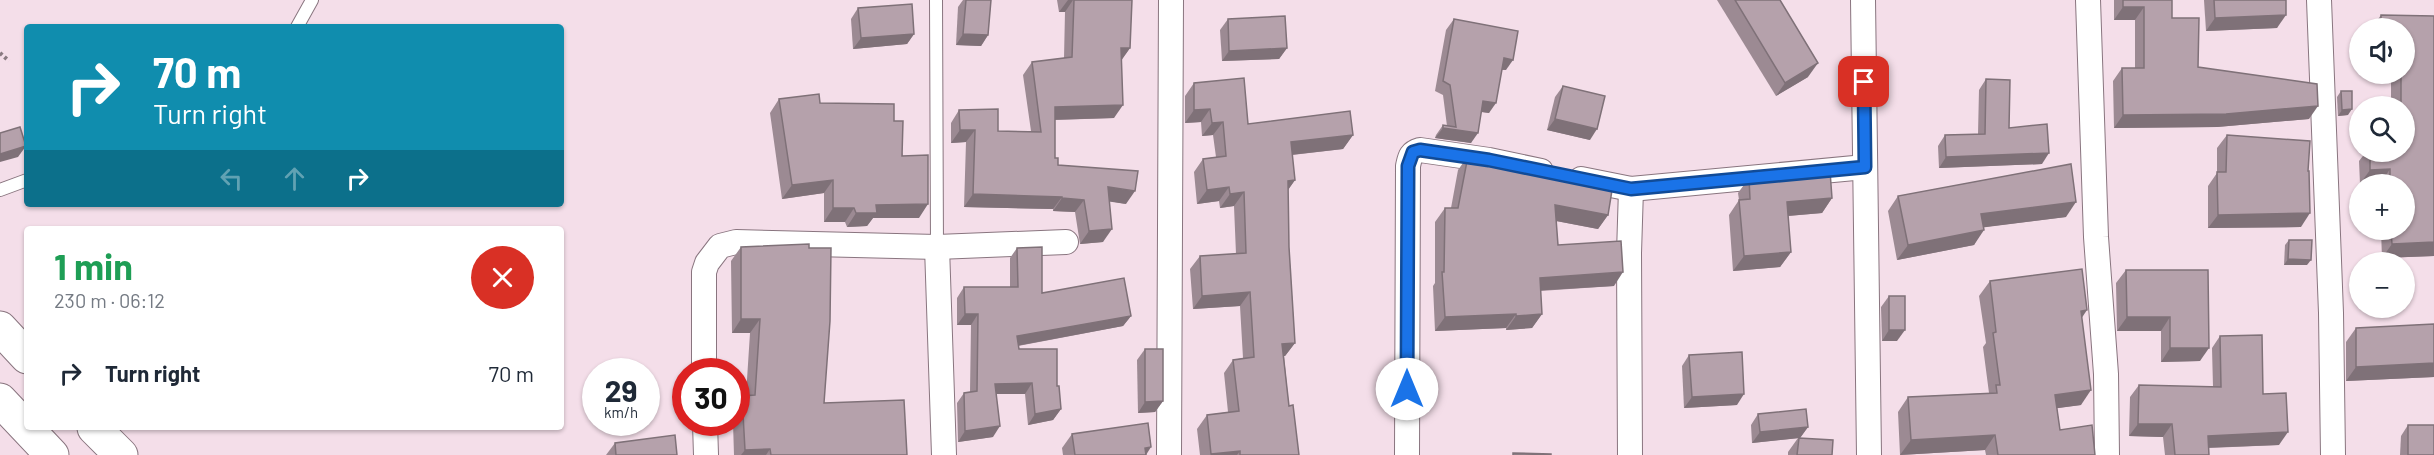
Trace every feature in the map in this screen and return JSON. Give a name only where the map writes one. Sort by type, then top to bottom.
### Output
[{"type":"main road","points":[[0,328],[24,354]]},
{"type":"main road","points":[[0,400],[24,425]]},
{"type":"main road","points":[[28,430],[52,455]]},
{"type":"main road","points":[[96,430],[121,455]]},
{"type":"street","points":[[1169,455],[1171,0]]},
{"type":"street","points":[[1863,0],[1869,455]]},
{"type":"street","points":[[2088,0],[2096,237],[2106,374],[2107,455]]},
{"type":"street","points":[[2319,0],[2331,313],[2333,455]]},
{"type":"street","points":[[1407,455],[1408,166],[1413,152],[1420,150],[1489,160],[1631,189],[1865,167]]},
{"type":"street","points":[[1630,455],[1631,189]]},
{"type":"street","points":[[704,358],[704,272],[706,263],[720,246],[736,242],[937,247],[1066,242]]},
{"type":"street","points":[[937,247],[944,455]]},
{"type":"street","points":[[705,436],[706,455]]},
{"type":"lane","points":[[299,24],[312,0]]},
{"type":"lane","points":[[936,0],[937,247]]},
{"type":"lane","points":[[0,190],[24,181]]},
{"type":"path","points":[[0,53],[9,61]]},
{"type":"building","points":[[966,0],[991,0],[988,35],[963,34]]},
{"type":"building","points":[[1074,0],[1132,0],[1130,48],[1121,48],[1123,105],[1055,107],[1055,158],[1058,158],[1058,165],[1138,171],[1135,191],[1108,187],[1112,229],[1089,231],[1084,200],[1062,197],[973,194],[975,130],[960,130],[959,110],[998,109],[998,131],[1041,132],[1032,62],[1072,57]]},
{"type":"building","points":[[1735,0],[1780,0],[1818,63],[1785,83]]},
{"type":"building","points":[[2123,0],[2172,0],[2172,18],[2199,18],[2198,67],[2317,84],[2318,106],[2226,114],[2123,115],[2122,68],[2144,68],[2144,7],[2123,7]]},
{"type":"building","points":[[2214,0],[2286,0],[2286,15],[2215,18]]},
{"type":"building","points":[[912,4],[914,34],[861,38],[858,8]]},
{"type":"building","points":[[2381,15],[2434,16],[2434,242],[2392,244],[2392,240],[2415,240],[2415,174],[2390,174],[2390,169],[2370,170],[2370,162],[2415,162],[2415,96],[2401,96],[2401,84],[2415,84],[2415,18],[2381,18]]},
{"type":"building","points":[[1285,16],[1287,48],[1229,51],[1228,19]]},
{"type":"building","points":[[1454,19],[1518,31],[1513,60],[1504,58],[1496,103],[1483,101],[1478,133],[1443,128],[1443,125],[1456,127],[1450,85],[1443,81]]},
{"type":"building","points":[[1244,78],[1248,124],[1350,111],[1353,135],[1291,142],[1295,180],[1288,181],[1289,247],[1295,343],[1282,344],[1289,406],[1293,405],[1299,455],[1240,455],[1240,451],[1211,454],[1207,415],[1239,411],[1233,360],[1254,357],[1250,292],[1202,296],[1200,256],[1246,253],[1244,192],[1230,194],[1229,187],[1207,190],[1203,159],[1226,156],[1223,122],[1212,123],[1210,109],[1194,110],[1194,83]]},
{"type":"building","points":[[1986,79],[2010,80],[2009,128],[2047,124],[2049,153],[1946,157],[1945,135],[1985,134]]},
{"type":"building","points":[[1563,86],[1605,96],[1597,129],[1555,119]]},
{"type":"building","points":[[2341,91],[2352,91],[2352,96],[2349,96],[2349,109],[2342,110]]},
{"type":"building","points":[[819,94],[820,103],[894,104],[894,121],[903,121],[902,156],[928,155],[928,204],[876,205],[877,213],[856,213],[854,208],[833,208],[833,180],[792,185],[779,99]]},
{"type":"building","points":[[20,127],[24,147],[0,154],[0,133]]},
{"type":"building","points":[[2227,135],[2310,141],[2308,171],[2310,213],[2218,215],[2217,172],[2226,172]]},
{"type":"building","points":[[1468,156],[1613,184],[1608,215],[1555,205],[1558,245],[1621,241],[1623,272],[1540,278],[1542,314],[1445,317],[1442,272],[1444,272],[1445,208],[1458,208]]},
{"type":"building","points":[[2071,164],[2076,202],[1981,214],[1984,230],[1908,245],[1898,196]]},
{"type":"building","points":[[1830,171],[1832,198],[1787,202],[1791,252],[1744,256],[1739,200],[1750,199],[1749,178]]},
{"type":"building","points":[[2289,240],[2312,240],[2311,260],[2288,259]]},
{"type":"building","points":[[809,244],[809,248],[831,248],[830,321],[824,403],[904,400],[907,455],[771,455],[770,449],[745,450],[744,436],[750,436],[750,395],[755,395],[760,319],[741,319],[741,247]]},
{"type":"building","points":[[1042,247],[1042,293],[1124,278],[1131,316],[1017,336],[1019,349],[1057,349],[1057,386],[1059,386],[1061,409],[1035,414],[1032,383],[995,384],[1000,426],[965,431],[964,393],[977,391],[978,314],[965,314],[964,287],[1018,287],[1017,248]]},
{"type":"building","points":[[2082,269],[2087,310],[2081,311],[2091,390],[2055,395],[2060,430],[2092,425],[2095,455],[1998,455],[1995,435],[1911,440],[1908,397],[1997,393],[1996,385],[2000,385],[1993,333],[1996,332],[1990,281]]},
{"type":"building","points":[[2126,270],[2208,270],[2209,348],[2170,348],[2170,317],[2127,317]]},
{"type":"building","points":[[1889,296],[1905,296],[1905,330],[1889,330]]},
{"type":"building","points":[[2434,324],[2434,363],[2356,367],[2356,328]]},
{"type":"building","points":[[2262,335],[2263,394],[2286,393],[2288,432],[2208,436],[2209,455],[2175,455],[2172,424],[2138,424],[2139,385],[2221,387],[2220,336]]},
{"type":"building","points":[[1145,349],[1163,349],[1163,401],[1145,402]]},
{"type":"building","points":[[1742,352],[1744,394],[1692,397],[1689,355]]},
{"type":"building","points":[[1806,409],[1808,427],[1760,432],[1758,414]]},
{"type":"building","points":[[1148,423],[1151,447],[1145,448],[1146,455],[1075,455],[1072,434]]},
{"type":"building","points":[[2408,425],[2434,425],[2434,455],[2408,455]]},
{"type":"building","points":[[672,435],[675,436],[677,455],[616,455],[615,443]]},
{"type":"building","points":[[1799,438],[1833,440],[1832,455],[1797,455]]},
{"type":"building","points":[[1513,453],[1551,454],[1551,455],[1513,455]]},
{"type":"route","points":[[1407,389],[1408,166],[1413,152],[1420,150],[1489,160],[1631,189],[1865,167],[1864,82]]}]
